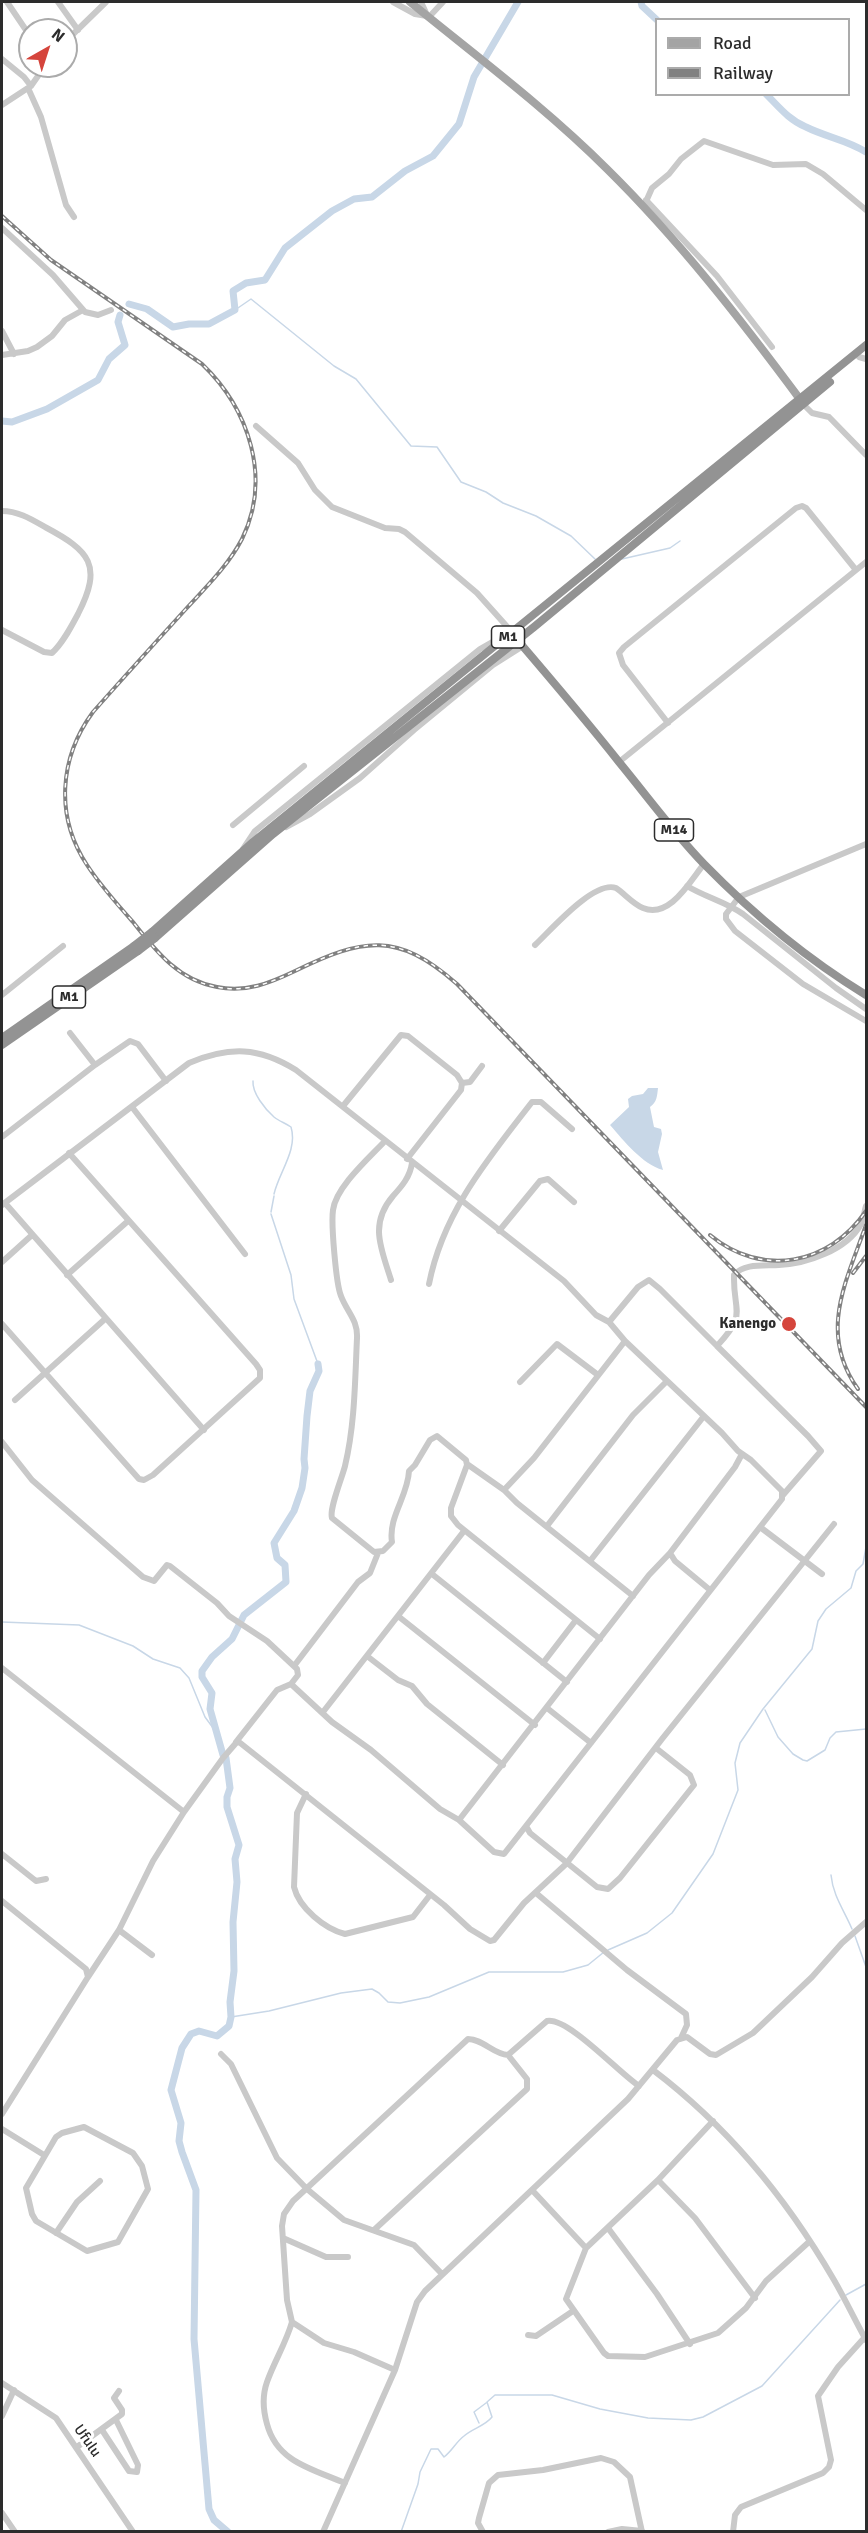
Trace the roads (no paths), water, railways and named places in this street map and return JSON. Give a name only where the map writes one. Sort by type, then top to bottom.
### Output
[{"type":"highway","name":"M1","points":[[2,1045],[154,935],[273,834],[802,402],[867,345]]},
{"type":"highway","name":"M1","points":[[802,402],[863,358],[867,350]]},
{"type":"highway","name":"M1","points":[[154,935],[241,853],[516,637]]},
{"type":"highway","name":"M14","points":[[516,637],[620,762],[666,822],[704,864],[828,976],[867,995]]},
{"type":"highway","name":"M1","points":[[2,1038],[136,949]]},
{"type":"main road","points":[[410,2],[562,127],[645,203],[802,402]]},
{"type":"street","points":[[7,2],[18,18]]},
{"type":"street","points":[[58,2],[69,18]]},
{"type":"street","points":[[78,30],[106,2]]},
{"type":"street","points":[[393,2],[415,14],[429,17]]},
{"type":"street","points":[[421,2],[429,17]]},
{"type":"street","points":[[429,17],[443,2]]},
{"type":"street","points":[[2,59],[24,77],[29,87],[41,117],[66,205],[74,217]]},
{"type":"street","points":[[2,105],[29,87],[36,78]]},
{"type":"street","points":[[772,347],[756,330],[717,276],[645,203],[652,188],[669,174],[681,159],[704,141],[773,165],[806,164],[823,174],[867,210]]},
{"type":"street","points":[[2,228],[53,275],[82,310],[98,315],[111,310]]},
{"type":"street","points":[[2,356],[37,347],[52,336],[65,320],[82,310]]},
{"type":"street","points":[[2,331],[14,354]]},
{"type":"street","points":[[802,402],[812,413],[829,417],[866,452]]},
{"type":"street","points":[[256,426],[298,463],[315,490],[332,507],[386,528],[399,528],[405,531],[477,593],[516,637]]},
{"type":"street","points":[[668,723],[623,665],[619,653],[624,647],[796,508],[802,506],[856,570]]},
{"type":"street","points":[[2,511],[22,515],[73,543],[83,552],[88,562],[91,582],[72,625],[52,653],[44,652],[2,630]]},
{"type":"street","points":[[620,762],[867,562]]},
{"type":"street","points":[[233,825],[304,766]]},
{"type":"street","points":[[867,844],[739,897],[731,905],[726,919],[735,931],[803,984],[867,1021]]},
{"type":"street","points":[[536,945],[585,898],[599,888],[611,886],[643,908],[658,910],[664,908],[687,886],[704,864]]},
{"type":"street","points":[[687,886],[702,895],[731,905],[828,976],[864,1007],[856,1016]]},
{"type":"street","points":[[2,995],[63,946]]},
{"type":"street","points":[[70,1033],[95,1065]]},
{"type":"street","points":[[343,1106],[401,1035],[408,1036],[457,1075],[462,1083]]},
{"type":"street","points":[[2,1137],[126,1043],[135,1042],[166,1081]]},
{"type":"street","points":[[204,1430],[3,1204],[189,1063],[230,1050],[247,1051],[282,1061],[343,1106],[409,1161],[564,1281],[596,1315],[609,1322],[625,1341],[777,1486],[783,1496]]},
{"type":"street","points":[[462,1083],[470,1082],[483,1066]]},
{"type":"street","points":[[391,1280],[378,1241],[385,1206],[411,1173],[409,1161],[456,1097],[462,1083]]},
{"type":"street","points":[[429,1284],[434,1257],[460,1199],[532,1102],[541,1102],[572,1129]]},
{"type":"street","points":[[132,1107],[245,1254]]},
{"type":"street","points":[[378,1553],[340,1527],[331,1515],[348,1454],[355,1391],[358,1332],[355,1321],[339,1290],[333,1212],[343,1187],[385,1141]]},
{"type":"street","points":[[2,1324],[139,1479],[144,1480],[153,1475],[259,1380],[260,1370],[69,1153]]},
{"type":"street","points":[[499,1231],[540,1181],[548,1179],[574,1202]]},
{"type":"street","points":[[717,1346],[737,1321],[734,1275],[737,1271],[748,1267],[804,1261],[828,1252],[852,1235],[861,1225],[867,1206]]},
{"type":"street","points":[[67,1275],[128,1221]]},
{"type":"street","points":[[2,1262],[32,1235]]},
{"type":"street","points":[[291,1684],[299,1694],[332,1722],[370,1750],[440,1809],[459,1820],[498,1855],[508,1851],[783,1496],[821,1451],[660,1289],[648,1280],[638,1287],[609,1322]]},
{"type":"street","points":[[15,1400],[105,1319]]},
{"type":"street","points":[[504,1490],[534,1458],[625,1341]]},
{"type":"street","points":[[520,1382],[557,1344],[598,1375]]},
{"type":"street","points":[[547,1526],[633,1415],[667,1381]]},
{"type":"street","points":[[590,1561],[704,1416]]},
{"type":"street","points":[[294,1666],[358,1582],[370,1573],[378,1553],[392,1542],[390,1532],[392,1523],[409,1483],[409,1471],[415,1466],[430,1440],[437,1436],[466,1460],[467,1464],[504,1490],[633,1596]]},
{"type":"street","points":[[2,1442],[28,1477],[143,1577],[154,1581],[165,1566],[170,1566],[217,1603],[229,1616],[267,1641],[299,1672],[291,1684],[277,1690],[184,1812],[153,1861],[119,1930],[2,2114]]},
{"type":"street","points":[[459,1820],[633,1596],[670,1554],[735,1467],[742,1454]]},
{"type":"street","points":[[467,1464],[451,1508],[451,1516],[464,1531],[600,1639]]},
{"type":"street","points":[[236,1743],[246,1745],[470,1929],[490,1941],[500,1934],[524,1903],[566,1864],[834,1524]]},
{"type":"street","points":[[760,1527],[822,1574]]},
{"type":"street","points":[[322,1712],[464,1531]]},
{"type":"street","points":[[670,1554],[675,1561],[710,1590]]},
{"type":"street","points":[[432,1574],[567,1682]]},
{"type":"street","points":[[398,1616],[534,1725]]},
{"type":"street","points":[[543,1663],[576,1620]]},
{"type":"street","points":[[367,1656],[398,1680],[412,1686],[427,1704],[503,1765]]},
{"type":"street","points":[[2,1668],[184,1812]]},
{"type":"street","points":[[547,1708],[591,1743]]},
{"type":"street","points":[[526,1826],[530,1833],[566,1864],[597,1887],[608,1889],[694,1785],[693,1778],[656,1748]]},
{"type":"street","points":[[306,1794],[297,1813],[294,1887],[298,1898],[307,1910],[338,1932],[345,1934],[413,1917],[430,1895]]},
{"type":"street","points":[[2,1854],[36,1881],[46,1879]]},
{"type":"street","points":[[324,2532],[395,2370],[417,2302],[442,2274],[639,2086],[681,2038],[687,2025],[686,2014],[627,1970],[598,1943],[536,1893]]},
{"type":"street","points":[[2,1901],[86,1969],[88,1977]]},
{"type":"street","points":[[681,2038],[687,2037],[710,2054],[716,2055],[749,2036],[793,1996],[842,1943],[867,1922]]},
{"type":"street","points":[[119,1930],[152,1955]]},
{"type":"street","points":[[508,2055],[547,2021],[557,2021],[592,2046],[618,2071],[639,2086]]},
{"type":"street","points":[[345,2484],[289,2458],[278,2449],[270,2436],[263,2411],[265,2390],[292,2322],[287,2300],[283,2238],[283,2221],[287,2207],[464,2041],[475,2040],[498,2053],[508,2055],[527,2079],[527,2089],[374,2230]]},
{"type":"street","points":[[221,2054],[231,2064],[277,2158],[307,2189],[337,2216],[414,2245],[442,2274]]},
{"type":"street","points":[[652,2070],[682,2092],[713,2121],[780,2199],[810,2241],[866,2338],[838,2367],[818,2396],[831,2458],[829,2467],[823,2474],[741,2506],[735,2515],[733,2532]]},
{"type":"street","points":[[713,2121],[658,2180],[586,2248],[566,2299],[608,2356],[645,2357],[718,2333],[728,2326],[754,2298],[766,2281],[810,2241]]},
{"type":"street","points":[[81,2127],[87,2127],[133,2153],[142,2166],[148,2184],[145,2197],[116,2244],[87,2251],[34,2219],[26,2185],[44,2155],[60,2134],[81,2127]]},
{"type":"street","points":[[2,2129],[44,2155]]},
{"type":"street","points":[[658,2180],[695,2218],[754,2298]]},
{"type":"street","points":[[56,2233],[77,2202],[100,2181]]},
{"type":"street","points":[[532,2190],[586,2248]]},
{"type":"street","points":[[608,2228],[657,2294],[690,2344]]},
{"type":"street","points":[[283,2238],[326,2257],[348,2257]]},
{"type":"street","points":[[528,2335],[536,2336],[573,2311]]},
{"type":"street","points":[[292,2322],[324,2343],[354,2352],[395,2370]]},
{"type":"street","name":"Ufulu","points":[[2,2383],[52,2415],[77,2447],[134,2532]]},
{"type":"street","points":[[2,2416],[14,2390]]},
{"type":"street","points":[[77,2447],[116,2420],[123,2412],[114,2398],[119,2391]]},
{"type":"street","points":[[102,2430],[131,2472],[137,2472],[138,2465],[116,2420]]},
{"type":"street","points":[[483,2532],[479,2518],[489,2483],[498,2475],[543,2470],[602,2458],[611,2460],[630,2477],[642,2531],[622,2529],[608,2532]]},
{"type":"street","points":[[2,2513],[15,2532]]},
{"type":"water","points":[[648,1088],[658,1088],[655,1101],[650,1107],[654,1127],[661,1129],[658,1152],[663,1170],[648,1163],[627,1145],[610,1125],[629,1107],[628,1099],[643,1094]]},
{"type":"waterway","points":[[129,304],[147,309],[173,327],[209,324],[235,310],[233,291],[246,283],[265,280],[285,248],[332,211],[354,199],[372,197],[405,171],[433,156],[459,124],[474,77],[518,2]]},
{"type":"waterway","points":[[641,2],[642,6],[655,18]]},
{"type":"waterway","points":[[768,96],[794,121],[866,152]]},
{"type":"waterway","points":[[235,310],[251,299],[334,366],[356,379],[411,446],[437,447],[461,482],[536,516],[571,536],[595,559]]},
{"type":"waterway","points":[[2,421],[12,422],[47,409],[98,380],[109,359],[125,345],[118,322],[120,315]]},
{"type":"waterway","points":[[622,559],[670,548],[680,541]]},
{"type":"waterway","points":[[253,1081],[257,1096],[267,1110],[291,1127],[290,1153],[274,1194]]},
{"type":"waterway","points":[[271,1212],[274,1196]]},
{"type":"waterway","points":[[271,1214],[291,1275],[294,1299],[318,1364]]},
{"type":"waterway","points":[[223,1755],[210,1709],[212,1693],[202,1677],[202,1671],[212,1657],[232,1639],[244,1615],[286,1582],[285,1565],[277,1558],[274,1543],[294,1511],[302,1488],[310,1391],[319,1371],[318,1364]]},
{"type":"waterway","points":[[608,1950],[647,1933],[672,1913],[713,1854],[738,1790],[735,1763],[740,1743],[763,1709],[812,1649],[818,1621],[826,1609],[851,1588],[856,1571],[863,1564],[866,1547]]},
{"type":"waterway","points":[[2,1622],[79,1625],[133,1646],[153,1659],[180,1668],[189,1678],[205,1717],[219,1736]]},
{"type":"waterway","points":[[765,1710],[778,1737],[793,1754],[807,1761],[825,1750],[830,1738],[836,1732],[866,1729]]},
{"type":"waterway","points":[[226,1758],[230,1788],[227,1807],[239,1845],[235,1859],[237,1882],[233,1922],[234,1971],[230,2002],[231,2017],[229,2026],[217,2036],[199,2031],[191,2034],[182,2048],[171,2090],[181,2123],[179,2141],[196,2190],[194,2339],[209,2509],[214,2520],[228,2532]]},
{"type":"waterway","points":[[831,1875],[836,1896],[852,1929]]},
{"type":"waterway","points":[[855,1936],[866,1967]]},
{"type":"waterway","points":[[231,2017],[269,2011],[341,1993],[372,1989],[388,2002],[400,2003],[429,1997],[489,1972],[563,1972],[588,1965],[604,1952]]},
{"type":"waterway","points":[[846,2295],[866,2284]]},
{"type":"waterway","points":[[401,2532],[420,2472],[431,2449],[438,2449],[444,2457],[464,2436],[489,2420],[492,2417],[487,2402],[495,2395],[552,2395],[600,2409],[648,2418],[691,2420],[703,2417],[762,2386],[840,2300]]},
{"type":"waterway","points":[[479,2423],[474,2412],[486,2403]]},
{"type":"railway","points":[[2,216],[51,260],[202,364],[232,402],[243,423],[251,446],[255,469],[255,492],[251,516],[236,549],[216,576],[93,712],[73,749],[65,788],[66,808],[77,847],[92,872],[169,963],[191,978],[217,987],[238,989],[258,986],[341,952],[379,945],[397,948],[416,955],[436,967],[457,984],[866,1407]]},
{"type":"railway","points":[[710,1235],[730,1249],[751,1257],[772,1261],[794,1259],[814,1254],[833,1244],[851,1229],[866,1211]]},
{"type":"railway","points":[[858,1389],[846,1368],[840,1348],[838,1328],[844,1287],[866,1225]]},
{"type":"railway","points":[[853,1273],[866,1256]]},
{"type":"place","name":"Kanengo","points":[[789,1324]]}]
